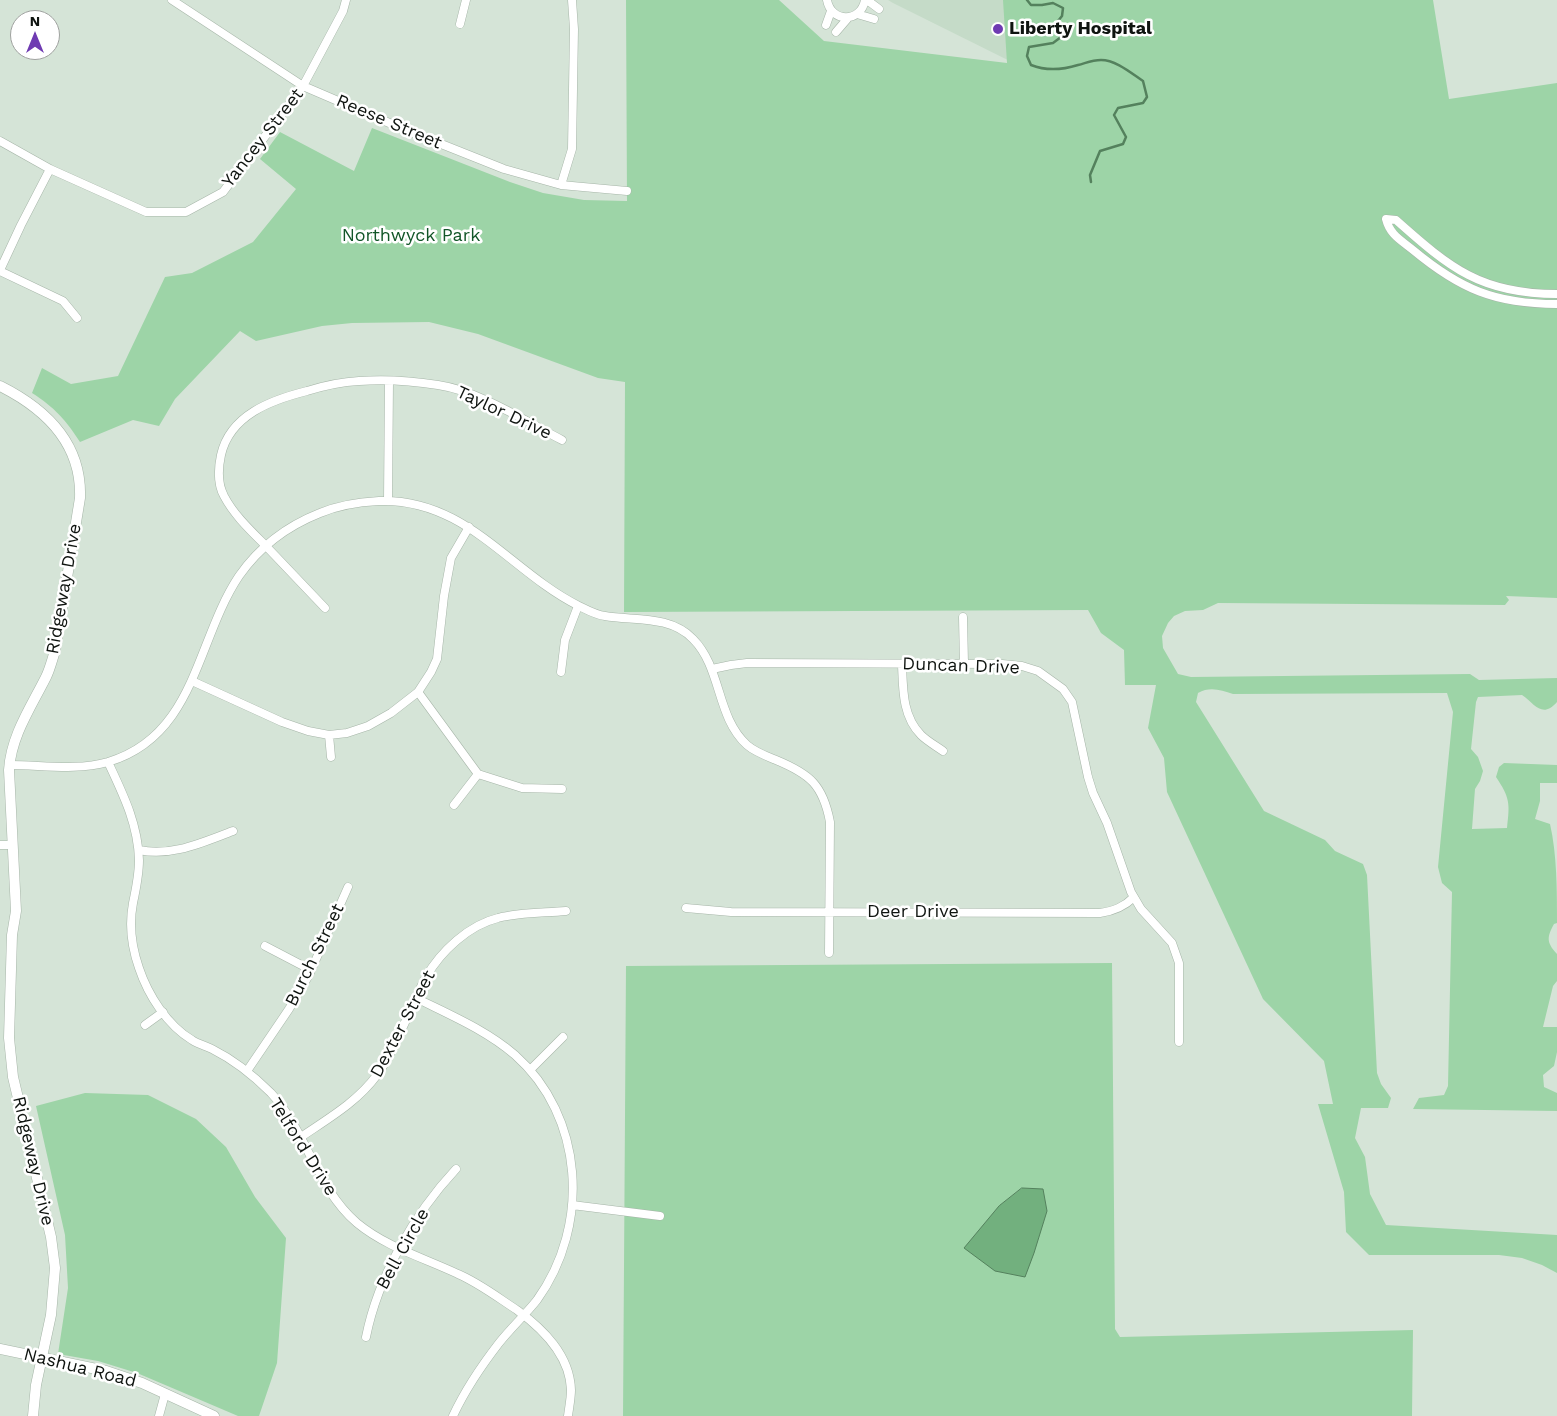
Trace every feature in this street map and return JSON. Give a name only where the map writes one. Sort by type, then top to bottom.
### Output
[{"type":"street","name":"Reese Street","points":[[172,0],[304,86],[504,170],[562,185],[626,191]]},
{"type":"street","name":"Yancey Street","points":[[0,140],[50,169],[146,212],[186,212],[223,192],[304,86],[343,11],[346,0]]},
{"type":"street","points":[[460,24],[466,0]]},
{"type":"street","points":[[562,185],[572,149],[574,29],[572,0]]},
{"type":"street","points":[[827,0],[831,11],[839,17],[848,18]]},
{"type":"street","points":[[836,32],[848,18],[857,14],[862,9],[866,0],[879,9]]},
{"type":"street","points":[[826,25],[831,11]]},
{"type":"street","points":[[857,14],[874,19]]},
{"type":"street","points":[[50,169],[0,270],[63,301],[77,318]]},
{"type":"street","points":[[1557,294],[1538,294],[1496,287],[1461,272],[1443,260],[1396,220],[1386,219],[1388,230],[1435,268],[1474,290],[1493,298],[1525,304],[1557,304]]},
{"type":"street","points":[[1493,298],[1496,287]]},
{"type":"street","name":"Taylor Drive","points":[[325,608],[237,515],[224,496],[220,486],[218,467],[224,442],[242,418],[267,403],[322,386],[358,381],[389,381],[439,385],[461,390],[481,398],[562,440]]},
{"type":"street","points":[[388,501],[389,381]]},
{"type":"street","name":"Ridgeway Drive","points":[[0,386],[31,403],[46,415],[60,434],[73,455],[79,476],[80,498],[55,651],[47,675],[18,732],[10,765],[16,911],[12,935],[9,1038],[13,1077],[51,1237],[55,1268],[51,1315],[41,1358],[32,1416]]},
{"type":"street","points":[[10,765],[81,766],[108,762],[132,752],[153,738],[174,714],[192,681],[228,595],[247,566],[265,545],[302,520],[349,504],[388,501],[428,507],[451,516],[469,527],[578,606],[602,616],[665,622],[678,627],[692,638],[703,651],[712,669],[729,720],[737,734],[755,751],[797,768],[809,777],[820,790],[827,805],[830,822],[828,953]]},
{"type":"street","points":[[192,681],[282,722],[308,731],[329,735],[347,733],[368,726],[391,713],[418,692],[437,659],[444,596],[451,558],[469,527]]},
{"type":"street","points":[[561,672],[566,640],[578,606]]},
{"type":"street","points":[[963,617],[964,664]]},
{"type":"street","name":"Duncan Drive","points":[[712,669],[747,663],[1002,664],[1022,666],[1038,672],[1063,689],[1072,702],[1093,793],[1107,823],[1131,892],[1141,909],[1172,943],[1179,962],[1179,1042]]},
{"type":"street","points":[[902,664],[903,695],[914,725],[921,734],[943,751]]},
{"type":"street","points":[[418,692],[478,774],[522,788],[562,789]]},
{"type":"street","points":[[329,735],[332,757]]},
{"type":"street","name":"Telford Drive","points":[[108,762],[133,820],[139,850],[139,873],[132,910],[135,955],[145,983],[163,1012],[192,1040],[212,1049],[247,1071],[261,1084],[281,1106],[301,1137],[325,1185],[345,1211],[370,1232],[400,1249],[481,1286],[524,1314],[540,1327],[551,1340],[564,1363],[571,1390],[568,1416]]},
{"type":"street","points":[[454,805],[478,774]]},
{"type":"street","points":[[139,850],[146,852],[190,847],[233,831]]},
{"type":"street","points":[[0,845],[12,846]]},
{"type":"street","name":"Burch Street","points":[[247,1071],[285,1016],[311,970],[348,887]]},
{"type":"street","name":"Deer Drive","points":[[686,908],[731,912],[1100,913],[1119,909],[1134,897]]},
{"type":"street","name":"Dexter Street","points":[[301,1137],[342,1110],[365,1090],[384,1065],[421,986],[435,964],[466,933],[486,921],[504,916],[566,911]]},
{"type":"street","points":[[265,946],[311,970]]},
{"type":"street","points":[[416,998],[497,1041],[530,1070],[552,1101],[564,1130],[573,1166],[574,1185],[566,1237],[549,1280],[537,1299],[486,1362],[452,1416]]},
{"type":"street","points":[[145,1025],[163,1012]]},
{"type":"street","points":[[530,1070],[563,1037]]},
{"type":"street","name":"Bell Circle","points":[[366,1337],[381,1285],[400,1249],[432,1196],[456,1169]]},
{"type":"street","points":[[572,1205],[660,1216]]},
{"type":"street","name":"Nashua Road","points":[[0,1349],[106,1372],[142,1383],[214,1416]]},
{"type":"street","points":[[159,1416],[166,1394]]},
{"type":"shaded area","name":"Liberty Hospital","points":[[888,0],[1047,0],[1048,80],[893,3]]},
{"type":"shaded area","points":[[1022,1188],[1043,1189],[1047,1211],[1025,1277],[995,1271],[964,1248],[999,1206]]},
{"type":"green space","name":"Northwyck Park","points":[[626,0],[779,0],[824,41],[1007,63],[1003,0],[1433,0],[1449,99],[1557,83],[1557,598],[1506,596],[1509,600],[1505,605],[1218,603],[1203,610],[1185,611],[1174,616],[1168,623],[1162,636],[1163,648],[1178,674],[1191,677],[1470,674],[1479,680],[1557,678],[1557,702],[1552,707],[1543,710],[1522,695],[1478,697],[1471,749],[1478,757],[1483,771],[1475,789],[1472,829],[1507,828],[1508,801],[1496,777],[1499,767],[1504,763],[1557,765],[1557,783],[1540,783],[1540,801],[1535,819],[1550,824],[1557,886],[1557,923],[1554,924],[1549,936],[1549,943],[1557,954],[1557,981],[1553,986],[1543,1027],[1557,1027],[1557,1052],[1554,1066],[1543,1075],[1544,1087],[1557,1093],[1557,1111],[1413,1109],[1419,1098],[1444,1095],[1448,1086],[1452,892],[1442,883],[1438,867],[1453,712],[1447,693],[1233,694],[1211,689],[1198,693],[1196,702],[1264,811],[1325,840],[1335,851],[1363,864],[1367,875],[1377,1073],[1381,1084],[1391,1098],[1388,1108],[1361,1108],[1355,1138],[1365,1157],[1370,1194],[1386,1225],[1557,1235],[1557,1273],[1522,1258],[1499,1255],[1369,1255],[1346,1232],[1344,1192],[1318,1104],[1333,1104],[1324,1061],[1263,999],[1167,792],[1164,758],[1148,728],[1156,685],[1125,685],[1124,650],[1101,633],[1088,610],[624,612],[625,382],[598,378],[478,334],[429,322],[352,323],[322,326],[256,341],[240,331],[175,399],[159,426],[133,420],[80,442],[59,414],[32,393],[42,368],[71,384],[118,376],[165,277],[192,273],[253,242],[296,189],[260,159],[280,132],[354,171],[372,128],[543,193],[584,200],[627,201]]},
{"type":"green space","points":[[1112,963],[1115,1329],[1120,1337],[1413,1330],[1412,1416],[623,1416],[626,966]]},
{"type":"green space","points":[[85,1093],[148,1095],[196,1119],[226,1147],[255,1197],[286,1238],[277,1363],[259,1416],[238,1416],[137,1373],[98,1361],[58,1354],[68,1288],[65,1235],[36,1106]]},
{"type":"waterway","points":[[1027,0],[1031,5],[1053,3],[1063,8],[1062,16],[1058,21],[1061,37],[1053,43],[1029,47],[1027,56],[1031,65],[1048,69],[1060,69],[1101,60],[1112,62],[1143,81],[1147,97],[1143,103],[1118,108],[1114,115],[1126,137],[1123,144],[1100,151],[1090,175],[1091,182]]},
{"type":"place","name":"Liberty Hospital","points":[[998,29]]}]
